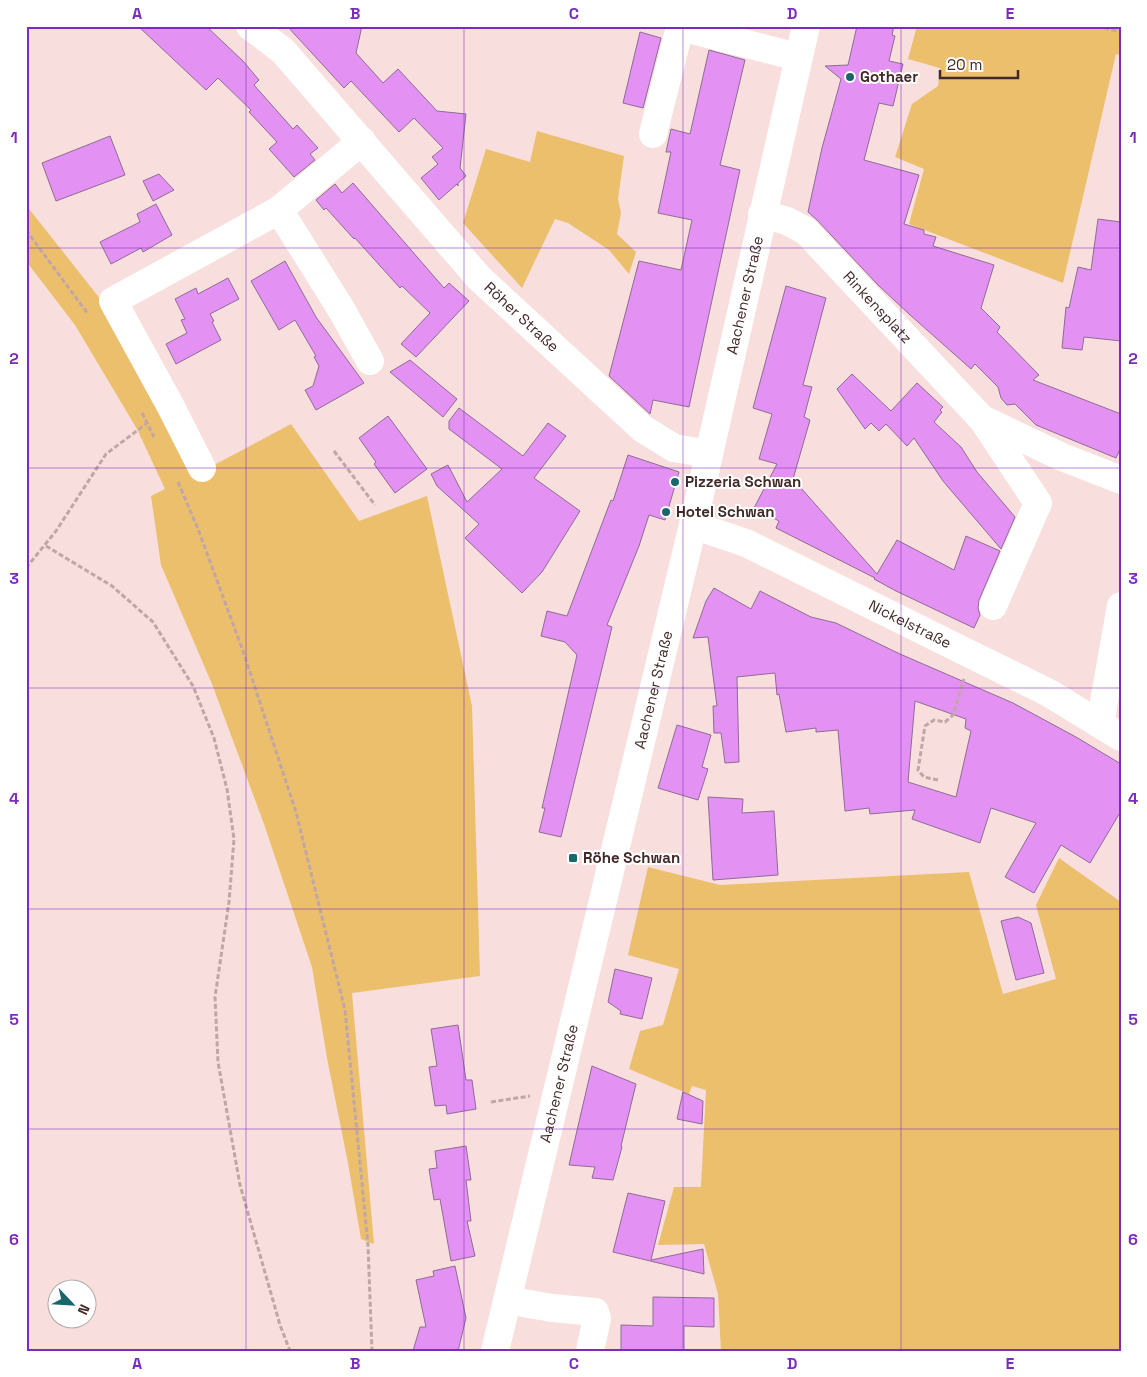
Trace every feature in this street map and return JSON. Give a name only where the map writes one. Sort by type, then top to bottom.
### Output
[{"type":"main road","name":"Röher Straße","points":[[250,26],[283,51],[479,278],[643,429],[674,448],[709,454]]},
{"type":"main road","name":"Aachener Straße","points":[[495,1351],[693,525],[806,26]]},
{"type":"main road","points":[[653,134],[680,28],[798,57]]},
{"type":"main road","points":[[202,468],[170,405],[113,302],[279,210],[362,141]]},
{"type":"main road","points":[[279,210],[341,308],[370,361]]},
{"type":"main road","name":"Rinkensplatz","points":[[762,214],[787,221],[806,232],[982,419],[1038,503],[992,606]]},
{"type":"main road","name":"Rinkensplatz","points":[[982,419],[1062,458],[1121,480]]},
{"type":"main road","name":"Nickelstraße","points":[[693,525],[746,543],[1049,693],[1110,731]]},
{"type":"main road","points":[[1110,731],[1121,606]]},
{"type":"main road","points":[[507,1300],[552,1308],[595,1312],[597,1318],[590,1351]]},
{"type":"path","points":[[1097,26],[1121,32]]},
{"type":"path","points":[[26,230],[91,318]]},
{"type":"path","points":[[139,407],[146,424],[156,440]]},
{"type":"path","points":[[26,568],[46,546],[106,454],[146,424]]},
{"type":"path","points":[[334,452],[375,505]]},
{"type":"path","points":[[177,480],[198,529],[243,651],[296,812],[345,1010],[368,1245],[372,1351]]},
{"type":"path","points":[[46,546],[112,586],[152,622],[193,686],[214,738],[227,789],[234,839],[229,902],[215,997],[218,1062],[240,1185],[280,1325],[290,1351]]},
{"type":"path","points":[[938,780],[924,777],[918,770],[925,726],[934,720],[945,722],[953,715],[963,682],[974,656]]},
{"type":"path","points":[[491,1102],[529,1096]]},
{"type":"shaded area","points":[[917,26],[1121,26],[1121,55],[1116,54],[1063,283],[909,224],[924,169],[895,157],[912,104],[938,86],[940,68],[908,59]]},
{"type":"shaded area","points":[[537,131],[624,156],[618,199],[621,213],[617,234],[636,252],[629,274],[609,250],[568,223],[555,219],[522,288],[463,223],[486,149],[530,162]]},
{"type":"shaded area","points":[[26,205],[105,305],[201,472],[291,424],[359,521],[427,496],[472,706],[480,976],[352,993],[374,1244],[361,1239],[312,967],[264,824],[212,684],[161,565],[151,496],[165,489],[137,429],[75,325],[26,261]]},
{"type":"shaded area","points":[[1059,858],[1121,902],[1121,1351],[721,1351],[718,1294],[704,1244],[658,1245],[674,1187],[701,1187],[706,1090],[692,1086],[689,1094],[629,1069],[640,1031],[663,1025],[679,969],[628,955],[648,867],[720,885],[969,872],[1003,994],[1056,979],[1036,905]]},
{"type":"building","points":[[138,26],[206,26],[243,61],[259,80],[254,85],[293,129],[297,125],[318,148],[310,154],[315,160],[294,177],[269,149],[277,142],[249,112],[251,110],[218,78],[206,90]]},
{"type":"building","points":[[287,26],[362,26],[356,53],[383,83],[398,69],[437,111],[466,114],[460,168],[466,176],[458,183],[458,186],[457,184],[439,200],[421,178],[438,164],[432,157],[443,148],[414,118],[399,132],[351,81],[344,88]]},
{"type":"building","points":[[857,26],[894,26],[892,35],[895,36],[889,61],[903,64],[893,106],[879,103],[864,160],[919,175],[904,224],[924,230],[924,234],[936,237],[933,246],[994,265],[981,308],[1000,327],[997,332],[1039,375],[1033,380],[1121,414],[1121,447],[1116,458],[1036,425],[1015,404],[1007,405],[1001,398],[998,387],[975,364],[971,369],[909,314],[878,285],[808,212],[822,148],[841,79],[825,66],[848,65]]},
{"type":"building","points":[[640,32],[661,38],[643,108],[623,103]]},
{"type":"building","points":[[709,50],[745,60],[720,165],[740,170],[689,407],[653,400],[650,414],[609,376],[639,261],[681,270],[692,220],[658,213],[671,152],[666,152],[671,129],[690,134]]},
{"type":"building","points":[[110,136],[125,175],[56,201],[42,163]]},
{"type":"building","points":[[159,174],[174,190],[153,201],[143,181]]},
{"type":"building","points":[[353,183],[444,288],[449,283],[469,301],[416,357],[401,344],[430,313],[402,286],[400,288],[355,238],[326,208],[324,210],[316,200],[335,184],[342,193]]},
{"type":"building","points":[[156,204],[172,235],[143,252],[141,248],[111,264],[100,242],[140,222],[137,214]]},
{"type":"building","points":[[1098,219],[1121,222],[1121,341],[1084,337],[1082,350],[1062,348],[1066,307],[1069,308],[1078,267],[1091,270]]},
{"type":"building","points":[[285,261],[316,317],[364,383],[316,410],[305,390],[313,386],[319,366],[314,357],[316,356],[295,320],[279,330],[251,281]]},
{"type":"building","points":[[228,278],[239,299],[210,314],[221,340],[176,364],[166,344],[187,333],[181,320],[185,319],[175,299],[196,288],[198,294]]},
{"type":"building","points":[[786,286],[826,298],[803,385],[812,387],[804,417],[810,420],[793,479],[877,574],[897,540],[954,570],[966,536],[1000,551],[979,600],[978,608],[980,615],[974,628],[896,591],[875,578],[776,528],[779,521],[754,508],[777,464],[759,459],[772,414],[753,408]]},
{"type":"building","points":[[410,360],[457,399],[443,417],[390,372]]},
{"type":"building","points":[[852,374],[891,411],[917,383],[943,407],[940,410],[942,412],[934,422],[961,447],[977,472],[1015,517],[1001,549],[943,481],[914,438],[907,446],[886,424],[879,431],[871,423],[865,429],[837,389]]},
{"type":"building","points":[[459,408],[523,456],[548,423],[566,436],[534,478],[580,511],[542,572],[522,593],[465,538],[479,524],[437,486],[431,474],[448,465],[467,502],[502,469],[449,429],[449,421]]},
{"type":"building","points":[[388,416],[427,469],[395,493],[374,464],[376,462],[359,438]]},
{"type":"building","points":[[628,455],[679,472],[665,520],[649,515],[639,546],[607,625],[612,627],[561,837],[539,832],[545,808],[542,808],[577,655],[565,642],[541,636],[547,611],[567,616],[611,500],[613,501]]},
{"type":"building","points":[[714,588],[751,609],[760,591],[811,617],[836,623],[900,654],[1013,703],[1121,764],[1121,811],[1090,863],[1061,845],[1034,893],[1005,877],[1036,823],[991,808],[980,843],[912,819],[915,810],[870,814],[869,808],[845,811],[838,730],[816,732],[816,728],[786,732],[779,694],[777,695],[775,673],[737,677],[739,762],[725,763],[721,733],[714,733],[713,706],[717,706],[708,637],[693,638],[706,601]],"holes":[[[915,701],[966,719],[965,728],[971,731],[956,797],[908,782]]]},
{"type":"building","points":[[677,725],[711,735],[702,767],[708,769],[698,800],[658,788]]},
{"type":"building","points":[[708,797],[743,799],[742,813],[774,811],[778,875],[713,880]]},
{"type":"building","points":[[1018,917],[1031,923],[1044,973],[1016,980],[1001,921]]},
{"type":"building","points":[[615,969],[652,978],[642,1019],[620,1014],[621,1011],[608,1002]]},
{"type":"building","points":[[458,1025],[466,1080],[472,1080],[476,1109],[447,1114],[446,1105],[435,1106],[429,1067],[437,1066],[431,1029]]},
{"type":"building","points":[[592,1066],[636,1084],[613,1180],[592,1178],[595,1167],[569,1165]]},
{"type":"building","points":[[683,1092],[703,1101],[702,1124],[677,1119]]},
{"type":"building","points":[[466,1146],[471,1180],[466,1180],[471,1221],[467,1221],[475,1256],[451,1261],[440,1199],[434,1200],[429,1169],[437,1168],[435,1151]]},
{"type":"building","points":[[628,1193],[665,1201],[651,1260],[703,1249],[704,1274],[613,1252]]},
{"type":"building","points":[[455,1266],[466,1318],[458,1351],[413,1351],[420,1327],[426,1327],[416,1280],[434,1276],[433,1271]]},
{"type":"building","points":[[653,1297],[714,1298],[714,1327],[684,1326],[684,1351],[621,1351],[621,1325],[653,1326]]},
{"type":"place","name":"Gothaer","points":[[850,77]]},
{"type":"place","name":"Pizzeria Schwan","points":[[675,482]]},
{"type":"place","name":"Hotel Schwan","points":[[666,512]]},
{"type":"place","name":"Röhe Schwan","points":[[573,858]]}]
